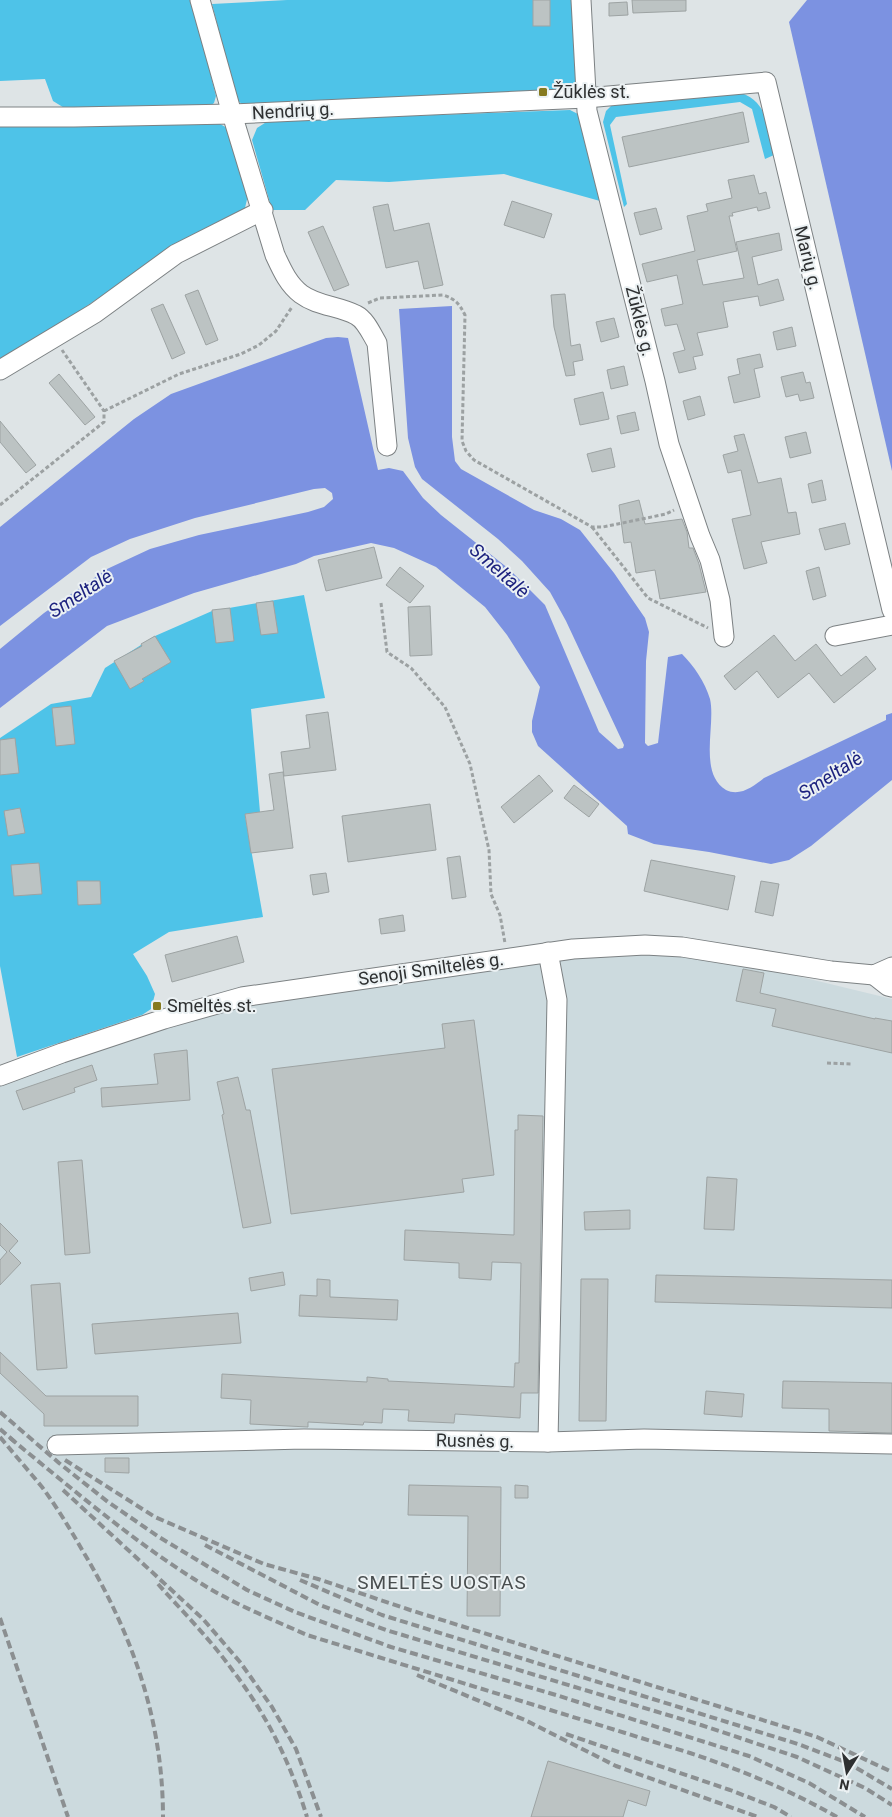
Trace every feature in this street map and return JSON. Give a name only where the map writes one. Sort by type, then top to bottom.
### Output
[{"type":"street","points":[[200,0],[275,255],[286,277],[300,294],[358,316],[377,344],[387,446]]},
{"type":"street","name":"Žūklės g.","points":[[581,0],[587,111],[669,444],[688,504],[710,560],[720,600],[724,637]]},
{"type":"street","name":"Marių g.","points":[[586,98],[766,82],[892,610]]},
{"type":"street","name":"Nendrių g.","points":[[0,116],[74,117],[232,114],[586,98]]},
{"type":"street","points":[[0,370],[95,313],[176,254],[263,210]]},
{"type":"street","points":[[835,636],[892,625]]},
{"type":"street","name":"Senoji Smiltelės g.","points":[[0,1076],[164,1019],[242,997],[548,952],[604,946],[645,945],[682,947],[831,971],[874,975],[892,967]]},
{"type":"street","points":[[548,952],[557,1000],[548,1442]]},
{"type":"street","name":"Senoji Smiltelės g.","points":[[874,975],[892,987]]},
{"type":"street","name":"Rusnės g.","points":[[57,1445],[304,1439],[548,1442],[644,1439],[892,1444]]},
{"type":"path","points":[[104,410],[179,374],[241,354],[259,345],[276,331],[300,294]]},
{"type":"path","points":[[358,316],[368,303],[380,298],[443,295],[459,303],[466,314],[462,440],[466,451],[474,460],[592,527],[648,598],[724,637]]},
{"type":"path","points":[[0,505],[104,422],[104,410],[54,338]]},
{"type":"path","points":[[592,527],[603,527],[666,514],[688,504]]},
{"type":"path","points":[[381,603],[387,652],[411,668],[445,707],[470,764],[489,850],[491,894],[500,915],[507,958]]},
{"type":"path","points":[[827,1063],[852,1064]]},
{"type":"shaded area","points":[[0,0],[192,0],[216,96],[214,103],[210,106],[66,109],[53,101],[45,79],[0,81]]},
{"type":"shaded area","points":[[287,0],[575,0],[578,76],[570,90],[243,105],[237,100],[212,4]]},
{"type":"shaded area","points":[[735,91],[754,100],[765,115],[774,155],[765,159],[752,109],[740,102],[616,117],[610,125],[627,204],[624,207],[603,122],[606,111],[612,105]]},
{"type":"shaded area","points":[[570,110],[580,115],[600,201],[504,174],[389,182],[336,180],[305,210],[272,210],[252,140],[257,128],[268,121]]},
{"type":"shaded area","points":[[220,124],[229,129],[248,195],[245,208],[239,216],[168,251],[72,316],[0,359],[0,127]]},
{"type":"shaded area","points":[[304,595],[325,698],[251,709],[260,812],[245,815],[263,917],[169,932],[133,954],[147,976],[155,994],[151,1009],[142,1015],[17,1057],[0,966],[0,738],[51,704],[91,697],[105,668],[155,636],[212,611]]},
{"type":"shaded area","points":[[643,952],[708,957],[760,967],[892,999],[892,1817],[0,1817],[0,1084],[62,1060],[243,1004],[516,963]]},
{"type":"water","points":[[807,0],[892,0],[892,471],[789,22]]},
{"type":"water","name":"Smeltalė","points":[[452,306],[452,437],[455,461],[461,469],[534,510],[561,519],[580,530],[614,573],[645,618],[649,632],[646,661],[645,743],[648,746],[658,743],[668,657],[682,654],[699,675],[708,693],[711,710],[710,761],[718,782],[731,792],[746,790],[764,778],[886,720],[886,715],[892,713],[892,780],[811,846],[789,860],[771,864],[654,844],[628,834],[627,826],[538,746],[532,732],[532,721],[540,687],[507,635],[485,607],[436,567],[394,548],[371,543],[314,556],[296,564],[194,593],[107,626],[0,708],[0,649],[44,613],[107,569],[150,549],[199,535],[308,512],[324,507],[333,499],[332,493],[325,488],[314,489],[195,518],[130,539],[91,557],[0,626],[0,527],[134,419],[171,394],[326,338],[338,337],[348,338],[378,470],[389,468],[403,471],[423,498],[441,515],[509,569],[545,605],[599,732],[618,749],[623,748],[624,745],[566,621],[550,592],[522,561],[498,539],[422,479],[415,467],[408,438],[399,309]]},
{"type":"building","points":[[533,0],[550,0],[550,26],[533,26]]},
{"type":"building","points":[[632,0],[686,0],[686,11],[633,13]]},
{"type":"building","points":[[627,2],[628,15],[609,16],[609,3]]},
{"type":"building","points":[[743,112],[749,142],[629,167],[622,137]]},
{"type":"building","points":[[754,175],[759,194],[766,192],[770,208],[758,211],[757,207],[732,213],[733,216],[729,216],[737,251],[697,260],[703,285],[744,278],[736,242],[779,233],[782,250],[752,257],[758,285],[778,279],[784,300],[760,306],[758,296],[723,302],[728,327],[697,333],[703,355],[693,357],[696,369],[679,373],[673,353],[685,350],[677,324],[665,326],[661,309],[683,304],[677,275],[647,282],[642,264],[695,251],[687,216],[708,211],[706,204],[732,198],[728,180]]},
{"type":"building","points":[[512,201],[552,214],[544,238],[504,225]]},
{"type":"building","points":[[388,204],[394,231],[429,223],[443,285],[424,289],[418,261],[386,268],[373,207]]},
{"type":"building","points":[[656,208],[662,229],[640,235],[634,213]]},
{"type":"building","points":[[323,226],[349,285],[334,291],[308,232]]},
{"type":"building","points":[[198,290],[218,340],[206,345],[185,295]]},
{"type":"building","points":[[565,294],[571,346],[580,344],[583,360],[573,362],[575,375],[566,376],[554,327],[551,295]]},
{"type":"building","points":[[163,304],[185,353],[172,359],[151,309]]},
{"type":"building","points":[[614,318],[619,337],[601,342],[596,322]]},
{"type":"building","points":[[792,327],[796,346],[777,350],[773,332]]},
{"type":"building","points":[[760,354],[763,367],[754,369],[760,397],[734,403],[728,377],[740,374],[737,359]]},
{"type":"building","points":[[624,366],[628,385],[611,389],[607,370]]},
{"type":"building","points":[[803,372],[806,383],[810,382],[814,398],[800,401],[798,394],[786,397],[781,377]]},
{"type":"building","points":[[59,374],[95,417],[85,425],[49,383]]},
{"type":"building","points":[[603,392],[609,419],[580,425],[574,399]]},
{"type":"building","points":[[700,396],[705,415],[688,420],[683,401]]},
{"type":"building","points":[[635,412],[639,430],[621,434],[617,416]]},
{"type":"building","points":[[0,421],[36,465],[26,473],[0,442]]},
{"type":"building","points":[[806,432],[811,453],[790,458],[785,437]]},
{"type":"building","points":[[744,434],[758,483],[781,478],[788,513],[796,512],[800,534],[761,542],[767,563],[744,569],[732,519],[751,515],[741,470],[728,473],[723,455],[738,451],[734,436]]},
{"type":"building","points":[[611,448],[615,467],[592,472],[587,454]]},
{"type":"building","points":[[822,480],[826,500],[812,503],[808,484]]},
{"type":"building","points":[[639,500],[645,524],[682,519],[687,532],[689,548],[693,548],[706,592],[660,599],[655,570],[636,573],[631,542],[624,543],[619,505]]},
{"type":"building","points":[[845,523],[850,544],[825,550],[819,529]]},
{"type":"building","points":[[374,547],[382,578],[326,591],[318,560]]},
{"type":"building","points":[[400,567],[424,586],[410,603],[386,585]]},
{"type":"building","points":[[819,567],[826,596],[813,600],[806,571]]},
{"type":"building","points":[[273,601],[278,633],[261,635],[256,603]]},
{"type":"building","points":[[430,606],[432,655],[410,656],[408,607]]},
{"type":"building","points":[[230,608],[234,641],[216,643],[212,610]]},
{"type":"building","points":[[774,635],[795,661],[816,644],[841,676],[866,656],[876,669],[834,703],[809,673],[778,698],[757,671],[735,690],[724,676]]},
{"type":"building","points":[[155,636],[171,662],[142,679],[144,681],[130,689],[114,661],[142,646],[141,644]]},
{"type":"building","points":[[71,706],[75,744],[56,746],[52,708]]},
{"type":"building","points":[[328,712],[336,770],[284,776],[281,752],[310,748],[306,715]]},
{"type":"building","points":[[15,738],[19,773],[0,775],[0,740]]},
{"type":"building","points":[[283,772],[293,848],[251,853],[245,814],[274,810],[269,774]]},
{"type":"building","points":[[539,775],[553,791],[514,823],[501,807]]},
{"type":"building","points":[[574,785],[599,804],[589,817],[564,798]]},
{"type":"building","points":[[430,804],[436,850],[348,862],[342,816]]},
{"type":"building","points":[[20,808],[25,833],[8,836],[4,811]]},
{"type":"building","points":[[460,856],[466,897],[452,899],[447,858]]},
{"type":"building","points":[[651,860],[735,876],[728,910],[644,891]]},
{"type":"building","points":[[39,863],[42,894],[14,896],[11,865]]},
{"type":"building","points":[[326,873],[329,892],[313,895],[310,875]]},
{"type":"building","points":[[77,881],[100,881],[101,904],[78,905]]},
{"type":"building","points":[[761,881],[779,884],[773,916],[755,912]]},
{"type":"building","points":[[403,915],[405,931],[381,934],[379,919]]},
{"type":"building","points":[[237,936],[244,962],[172,982],[165,955]]},
{"type":"building","points":[[743,969],[764,973],[760,993],[875,1019],[892,1021],[892,1053],[772,1026],[776,1009],[736,1001]]},
{"type":"building","points":[[474,1020],[494,1175],[462,1179],[464,1192],[291,1214],[272,1069],[445,1048],[442,1024]]},
{"type":"building","points":[[187,1050],[190,1100],[102,1107],[101,1088],[158,1084],[154,1054]]},
{"type":"building","points":[[92,1065],[97,1080],[74,1088],[75,1092],[23,1110],[16,1091]]},
{"type":"building","points":[[238,1077],[246,1110],[250,1110],[271,1223],[243,1228],[217,1082]]},
{"type":"building","points":[[518,1115],[543,1116],[538,1393],[521,1393],[520,1418],[455,1414],[454,1423],[408,1421],[409,1410],[383,1409],[382,1423],[364,1422],[363,1425],[308,1422],[308,1427],[250,1424],[251,1400],[221,1398],[222,1374],[367,1382],[367,1377],[388,1379],[388,1381],[514,1387],[515,1363],[519,1363],[521,1263],[492,1262],[491,1280],[459,1278],[459,1263],[404,1260],[405,1230],[514,1235],[515,1130],[518,1130]]},
{"type":"building","points":[[82,1160],[90,1253],[65,1255],[58,1162]]},
{"type":"building","points":[[707,1177],[737,1179],[734,1230],[704,1229]]},
{"type":"building","points":[[630,1210],[630,1229],[585,1230],[584,1212]]},
{"type":"building","points":[[0,1223],[18,1241],[9,1251],[21,1263],[0,1285],[0,1260],[7,1252],[0,1245]]},
{"type":"building","points":[[283,1272],[285,1285],[251,1291],[249,1278]]},
{"type":"building","points":[[656,1275],[892,1280],[892,1308],[655,1302]]},
{"type":"building","points":[[317,1279],[330,1280],[330,1297],[398,1300],[397,1320],[299,1316],[300,1295],[317,1296]]},
{"type":"building","points":[[581,1279],[608,1279],[606,1421],[579,1421]]},
{"type":"building","points":[[60,1283],[67,1368],[37,1370],[31,1285]]},
{"type":"building","points":[[238,1313],[241,1343],[95,1354],[92,1324]]},
{"type":"building","points":[[0,1352],[46,1396],[138,1396],[138,1426],[44,1426],[44,1414],[0,1373]]},
{"type":"building","points":[[783,1381],[892,1383],[892,1433],[829,1431],[829,1409],[782,1408]]},
{"type":"building","points":[[706,1391],[744,1394],[742,1417],[704,1414]]},
{"type":"building","points":[[105,1458],[129,1458],[129,1473],[105,1472]]},
{"type":"building","points":[[409,1485],[501,1487],[500,1616],[467,1616],[468,1516],[408,1515]]},
{"type":"building","points":[[515,1485],[528,1486],[528,1498],[515,1498]]},
{"type":"building","points":[[548,1761],[650,1791],[646,1806],[628,1800],[623,1817],[531,1817]]},
{"type":"railway","points":[[0,1412],[108,1502],[159,1537],[247,1590],[295,1612],[391,1647],[556,1695],[749,1756],[809,1783],[865,1817]]},
{"type":"railway","points":[[0,1429],[15,1442]]},
{"type":"railway","points":[[0,1437],[42,1487],[67,1524],[99,1579],[129,1643],[141,1676],[157,1745],[162,1780],[163,1817]]},
{"type":"railway","points":[[10,1438],[146,1547],[221,1595],[264,1616],[307,1635],[690,1753],[783,1789],[837,1817]]},
{"type":"railway","points":[[65,1460],[155,1517],[264,1564],[318,1579],[410,1610],[817,1737],[892,1772]]},
{"type":"railway","points":[[63,1490],[203,1619],[240,1662],[272,1707],[296,1749],[321,1817]]},
{"type":"railway","points":[[205,1545],[320,1605],[386,1630],[701,1725],[797,1757],[865,1788],[892,1805]]},
{"type":"railway","points":[[300,1580],[382,1615],[798,1744],[848,1763],[892,1789]]},
{"type":"railway","points":[[158,1584],[216,1648],[257,1705],[286,1759],[307,1817]]},
{"type":"railway","points":[[0,1618],[68,1817]]},
{"type":"railway","points":[[417,1675],[525,1720],[616,1766],[758,1817]]},
{"type":"railway","points":[[566,1734],[730,1790],[774,1807],[791,1817]]},
{"type":"place","name":"Žūklės st.","points":[[543,92]]},
{"type":"place","name":"Smeltės st.","points":[[157,1006]]},
{"type":"district","name":"SMELTĖS UOSTAS","points":[[442,1582]]}]
